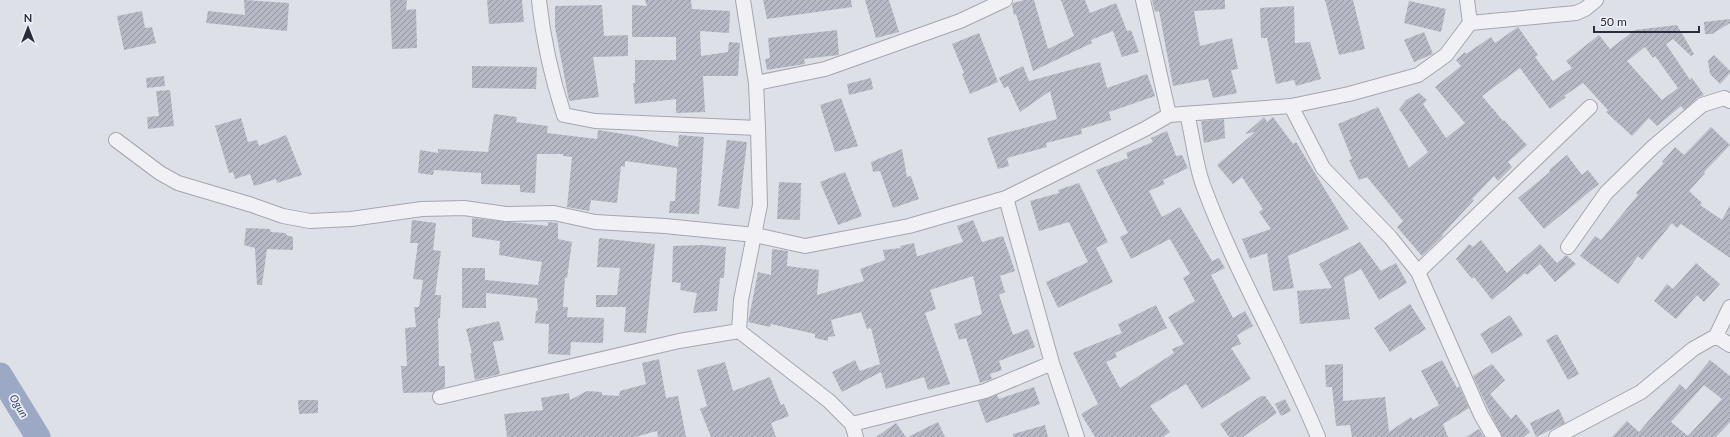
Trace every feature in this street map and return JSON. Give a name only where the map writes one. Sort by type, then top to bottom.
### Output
[{"type":"street","points":[[539,0],[543,30],[556,92],[564,115],[595,121],[758,128]]},
{"type":"street","points":[[739,331],[741,300],[760,205],[756,83],[743,0]]},
{"type":"street","points":[[756,83],[825,69],[960,21],[1005,0]]},
{"type":"street","points":[[1143,0],[1169,115]]},
{"type":"street","points":[[116,140],[160,173],[178,183],[283,216],[310,221],[351,219],[422,210],[464,208],[506,214],[554,213],[595,222],[665,226],[755,235],[805,246],[909,226],[1006,198],[1169,115],[1292,106],[1349,94],[1418,75],[1446,55],[1470,23],[1467,0]]},
{"type":"street","points":[[1470,23],[1576,13],[1585,9],[1596,0]]},
{"type":"street","points":[[1568,247],[1606,193],[1653,148],[1702,105],[1724,98],[1730,100]]},
{"type":"street","points":[[1292,106],[1323,168],[1390,237],[1418,272],[1481,415],[1494,437]]},
{"type":"street","points":[[1418,272],[1590,107]]},
{"type":"street","points":[[1188,114],[1203,184],[1238,267],[1303,400],[1318,437]]},
{"type":"street","points":[[1006,198],[1052,363],[1077,437]]},
{"type":"street","points":[[1556,437],[1641,392],[1693,349],[1716,336],[1730,307]]},
{"type":"street","points":[[440,397],[679,341],[739,331],[829,401],[854,430],[985,391],[1052,363]]},
{"type":"street","points":[[1716,336],[1730,345]]},
{"type":"building","points":[[244,0],[289,3],[287,31],[206,23],[208,11],[245,15]]},
{"type":"building","points":[[390,0],[407,0],[406,10],[416,9],[417,48],[392,49]]},
{"type":"building","points":[[487,0],[522,0],[524,22],[489,24]]},
{"type":"building","points":[[645,0],[691,0],[692,9],[730,11],[729,33],[700,31],[701,56],[728,52],[729,42],[740,43],[738,76],[703,76],[705,112],[676,113],[676,99],[635,104],[633,83],[635,83],[635,60],[676,60],[676,37],[632,37],[632,5],[647,6]]},
{"type":"building","points":[[763,0],[851,0],[852,7],[767,19]]},
{"type":"building","points":[[865,0],[889,0],[899,32],[876,38]]},
{"type":"building","points":[[1024,0],[1034,0],[1048,49],[1074,36],[1061,0],[1085,0],[1090,13],[1116,3],[1127,31],[1131,30],[1139,52],[1122,57],[1113,31],[1091,40],[1092,43],[1033,71],[1012,5],[1013,3]]},
{"type":"building","points":[[1152,0],[1225,0],[1225,9],[1194,11],[1200,46],[1232,38],[1238,69],[1231,70],[1237,93],[1213,98],[1208,79],[1173,86],[1159,11],[1155,12]]},
{"type":"building","points":[[1325,0],[1353,0],[1365,49],[1339,55]]},
{"type":"building","points":[[1409,1],[1446,9],[1441,32],[1404,23]]},
{"type":"building","points":[[602,5],[604,36],[628,35],[628,56],[593,57],[599,97],[569,101],[555,27],[555,6]]},
{"type":"building","points":[[1294,6],[1295,43],[1310,42],[1321,79],[1296,86],[1294,80],[1276,84],[1267,38],[1261,38],[1260,8]]},
{"type":"building","points":[[142,11],[145,28],[152,27],[156,43],[124,50],[117,16]]},
{"type":"building","points":[[1730,19],[1730,23],[1712,34],[1705,34],[1704,22]]},
{"type":"building","points":[[1677,25],[1694,54],[1691,56],[1673,39],[1666,44],[1690,80],[1692,78],[1704,95],[1697,98],[1684,110],[1681,106],[1657,126],[1649,118],[1632,136],[1606,112],[1608,110],[1583,83],[1564,96],[1566,97],[1550,109],[1520,68],[1482,96],[1503,121],[1504,120],[1527,145],[1508,162],[1512,167],[1498,181],[1494,176],[1472,199],[1474,200],[1442,235],[1443,236],[1422,256],[1397,227],[1403,221],[1367,177],[1359,180],[1349,160],[1352,159],[1338,124],[1378,107],[1409,168],[1428,152],[1399,109],[1406,100],[1419,93],[1427,100],[1423,104],[1446,138],[1465,123],[1435,87],[1461,66],[1456,60],[1465,52],[1466,54],[1491,37],[1495,43],[1518,27],[1538,55],[1535,57],[1553,81],[1572,68],[1566,61],[1599,35],[1610,49],[1635,30]],"holes":[[[1645,47],[1653,58],[1655,56],[1678,88],[1662,100],[1627,61]]]},
{"type":"building","points":[[837,30],[839,55],[804,59],[805,64],[767,70],[765,59],[770,58],[768,38]]},
{"type":"building","points":[[1424,32],[1433,54],[1414,62],[1404,40]]},
{"type":"building","points":[[979,33],[998,82],[970,94],[962,74],[964,73],[952,44]]},
{"type":"building","points":[[1714,55],[1730,71],[1730,73],[1720,84],[1710,74],[1708,61]]},
{"type":"building","points":[[1100,62],[1107,88],[1147,74],[1155,96],[1109,112],[1111,120],[1081,129],[1082,134],[1046,143],[1047,147],[1007,158],[1009,166],[998,169],[987,138],[1057,119],[1050,91],[1020,112],[1008,86],[1004,88],[999,78],[1023,66],[1029,81]]},
{"type":"building","points":[[472,66],[537,67],[536,89],[472,88]]},
{"type":"building","points":[[164,76],[165,86],[147,88],[146,78]]},
{"type":"building","points":[[871,78],[873,89],[849,95],[847,84]]},
{"type":"building","points":[[170,90],[174,126],[148,129],[147,117],[159,116],[156,91]]},
{"type":"building","points":[[841,98],[858,146],[835,152],[820,105]]},
{"type":"building","points":[[494,114],[517,117],[516,122],[548,126],[547,133],[597,139],[598,130],[636,136],[678,147],[679,135],[704,137],[699,214],[669,213],[670,201],[675,201],[677,168],[625,161],[625,167],[621,166],[617,203],[591,200],[589,211],[567,207],[572,157],[563,156],[563,154],[537,154],[535,193],[520,192],[520,185],[481,184],[481,173],[434,170],[433,175],[418,173],[420,150],[438,153],[438,149],[488,152]]},
{"type":"building","points":[[1264,117],[1267,122],[1273,117],[1293,144],[1296,142],[1349,229],[1288,256],[1294,288],[1273,291],[1267,253],[1250,259],[1242,239],[1271,229],[1259,212],[1263,209],[1242,177],[1233,184],[1217,165],[1255,132],[1245,134]]},
{"type":"building","points":[[241,118],[248,142],[257,140],[259,146],[286,135],[302,175],[277,183],[276,179],[254,186],[250,174],[235,179],[233,172],[229,173],[215,126]]},
{"type":"building","points":[[1224,119],[1225,138],[1204,143],[1201,121]]},
{"type":"building","points":[[1711,127],[1730,145],[1704,172],[1705,173],[1689,191],[1702,203],[1700,205],[1722,220],[1730,205],[1730,258],[1681,224],[1677,228],[1672,223],[1642,260],[1638,256],[1618,284],[1580,256],[1595,236],[1601,240],[1638,195],[1636,193],[1664,163],[1662,162],[1675,147],[1684,155]]},
{"type":"building","points":[[1167,131],[1176,156],[1182,155],[1188,168],[1163,180],[1165,184],[1149,191],[1162,217],[1180,207],[1212,261],[1219,258],[1225,268],[1211,275],[1233,318],[1245,311],[1253,326],[1237,335],[1241,344],[1231,348],[1251,379],[1202,409],[1186,384],[1150,406],[1170,432],[1163,437],[1095,437],[1081,414],[1098,404],[1073,353],[1122,333],[1118,324],[1156,305],[1167,328],[1115,353],[1117,357],[1106,362],[1120,388],[1174,353],[1172,349],[1184,344],[1168,317],[1195,301],[1183,278],[1190,274],[1170,239],[1131,259],[1120,237],[1128,233],[1096,170],[1128,158],[1126,153],[1153,142],[1151,138]]},
{"type":"building","points":[[727,140],[747,142],[739,209],[718,206]]},
{"type":"building","points":[[902,149],[907,177],[911,176],[919,199],[893,208],[880,171],[873,172],[871,162]]},
{"type":"building","points":[[1567,155],[1582,175],[1588,170],[1599,184],[1544,229],[1518,198],[1550,172],[1549,170]]},
{"type":"building","points":[[845,172],[862,216],[838,225],[820,182]]},
{"type":"building","points":[[779,182],[801,183],[800,220],[777,219]]},
{"type":"building","points":[[1079,183],[1108,242],[1096,248],[1113,282],[1058,308],[1046,282],[1088,262],[1069,222],[1039,231],[1030,201],[1059,193],[1058,190]]},
{"type":"building","points":[[472,218],[548,226],[548,222],[558,223],[558,239],[572,242],[567,278],[565,277],[563,307],[568,307],[567,317],[604,318],[603,343],[571,342],[570,355],[548,354],[549,324],[535,323],[536,311],[538,310],[537,298],[486,293],[486,308],[462,308],[462,268],[485,268],[485,280],[538,285],[542,262],[499,255],[500,241],[472,237]]},
{"type":"building","points":[[412,220],[436,223],[433,250],[441,251],[435,295],[441,295],[440,318],[438,318],[439,366],[445,366],[445,387],[434,392],[403,393],[401,366],[407,366],[405,328],[416,327],[414,307],[419,307],[423,280],[413,279],[418,243],[410,243]]},
{"type":"building","points":[[973,220],[982,242],[1003,236],[1015,271],[1000,276],[1005,292],[999,295],[1013,335],[1028,329],[1035,347],[999,361],[1002,370],[990,374],[992,379],[980,383],[966,338],[959,340],[954,324],[982,314],[973,276],[930,290],[936,309],[925,313],[950,384],[928,390],[924,377],[886,389],[881,372],[842,392],[832,372],[855,360],[860,371],[880,364],[871,328],[867,329],[861,312],[831,320],[835,336],[828,337],[828,341],[815,338],[815,334],[771,324],[770,327],[748,322],[758,272],[771,275],[772,249],[788,251],[787,266],[819,270],[817,295],[864,281],[860,269],[885,260],[883,250],[901,248],[900,246],[914,243],[917,256],[919,256],[963,242],[957,226]]},
{"type":"building","points":[[246,228],[270,229],[271,232],[286,233],[286,235],[293,237],[293,250],[267,249],[262,285],[257,285],[255,248],[244,245]]},
{"type":"building","points":[[599,238],[655,244],[646,333],[624,332],[626,307],[596,307],[596,295],[617,295],[620,268],[597,267]]},
{"type":"building","points":[[1481,240],[1507,273],[1540,244],[1557,263],[1566,255],[1576,264],[1555,282],[1540,264],[1527,275],[1525,273],[1492,300],[1474,277],[1472,279],[1456,259],[1469,244],[1473,247]]},
{"type":"building","points":[[1360,242],[1381,271],[1396,263],[1407,283],[1379,300],[1361,269],[1344,278],[1350,319],[1300,324],[1297,291],[1332,288],[1319,264]]},
{"type":"building","points":[[702,245],[726,247],[724,278],[720,278],[717,311],[693,313],[697,293],[680,290],[681,283],[672,282],[673,246]]},
{"type":"building","points":[[1696,263],[1720,284],[1704,302],[1697,295],[1676,319],[1654,301],[1667,284],[1673,289]]},
{"type":"building","points":[[1410,304],[1426,329],[1390,352],[1374,328]]},
{"type":"building","points":[[1510,315],[1523,335],[1492,354],[1480,334]]},
{"type":"building","points":[[499,321],[504,340],[493,342],[500,374],[475,380],[470,353],[472,353],[466,329]]},
{"type":"building","points":[[1557,334],[1579,374],[1568,380],[1546,340]]},
{"type":"building","points":[[659,359],[666,398],[678,396],[686,437],[658,437],[657,431],[635,437],[507,437],[504,414],[543,410],[541,398],[569,393],[570,400],[587,391],[602,392],[602,395],[619,396],[620,391],[646,384],[642,363]]},
{"type":"building","points":[[1442,360],[1457,388],[1459,386],[1469,408],[1443,424],[1448,437],[1352,437],[1350,425],[1336,426],[1332,387],[1326,387],[1325,365],[1343,364],[1343,401],[1385,397],[1389,432],[1411,417],[1413,420],[1439,405],[1421,371]]},
{"type":"building","points":[[1710,360],[1730,376],[1730,422],[1716,437],[1612,437],[1627,421],[1639,432],[1680,384],[1686,390]],"holes":[[[1704,385],[1722,399],[1688,436],[1671,422]]]},
{"type":"building","points":[[725,362],[733,391],[770,377],[781,405],[784,404],[789,416],[771,423],[776,437],[711,437],[700,409],[707,406],[697,370]]},
{"type":"building","points":[[1492,364],[1505,380],[1490,394],[1511,419],[1516,414],[1530,432],[1524,437],[1502,437],[1473,376]]},
{"type":"building","points":[[1034,387],[1040,404],[986,423],[978,401],[997,395],[999,399]]},
{"type":"building","points":[[1261,396],[1265,396],[1277,413],[1243,437],[1229,437],[1220,424]]},
{"type":"building","points":[[1285,399],[1291,411],[1281,416],[1275,404]]},
{"type":"building","points":[[298,400],[318,400],[318,413],[299,414]]},
{"type":"building","points":[[1559,409],[1565,423],[1536,437],[1530,423]]},
{"type":"building","points":[[938,422],[945,437],[908,437]]},
{"type":"building","points":[[896,423],[906,437],[876,437]]},
{"type":"building","points":[[1045,425],[1048,437],[1013,437],[1013,434]]},
{"type":"building","points":[[1479,429],[1484,437],[1466,437]]},
{"type":"waterway","name":"Ogun","points":[[0,375],[38,437]]}]
